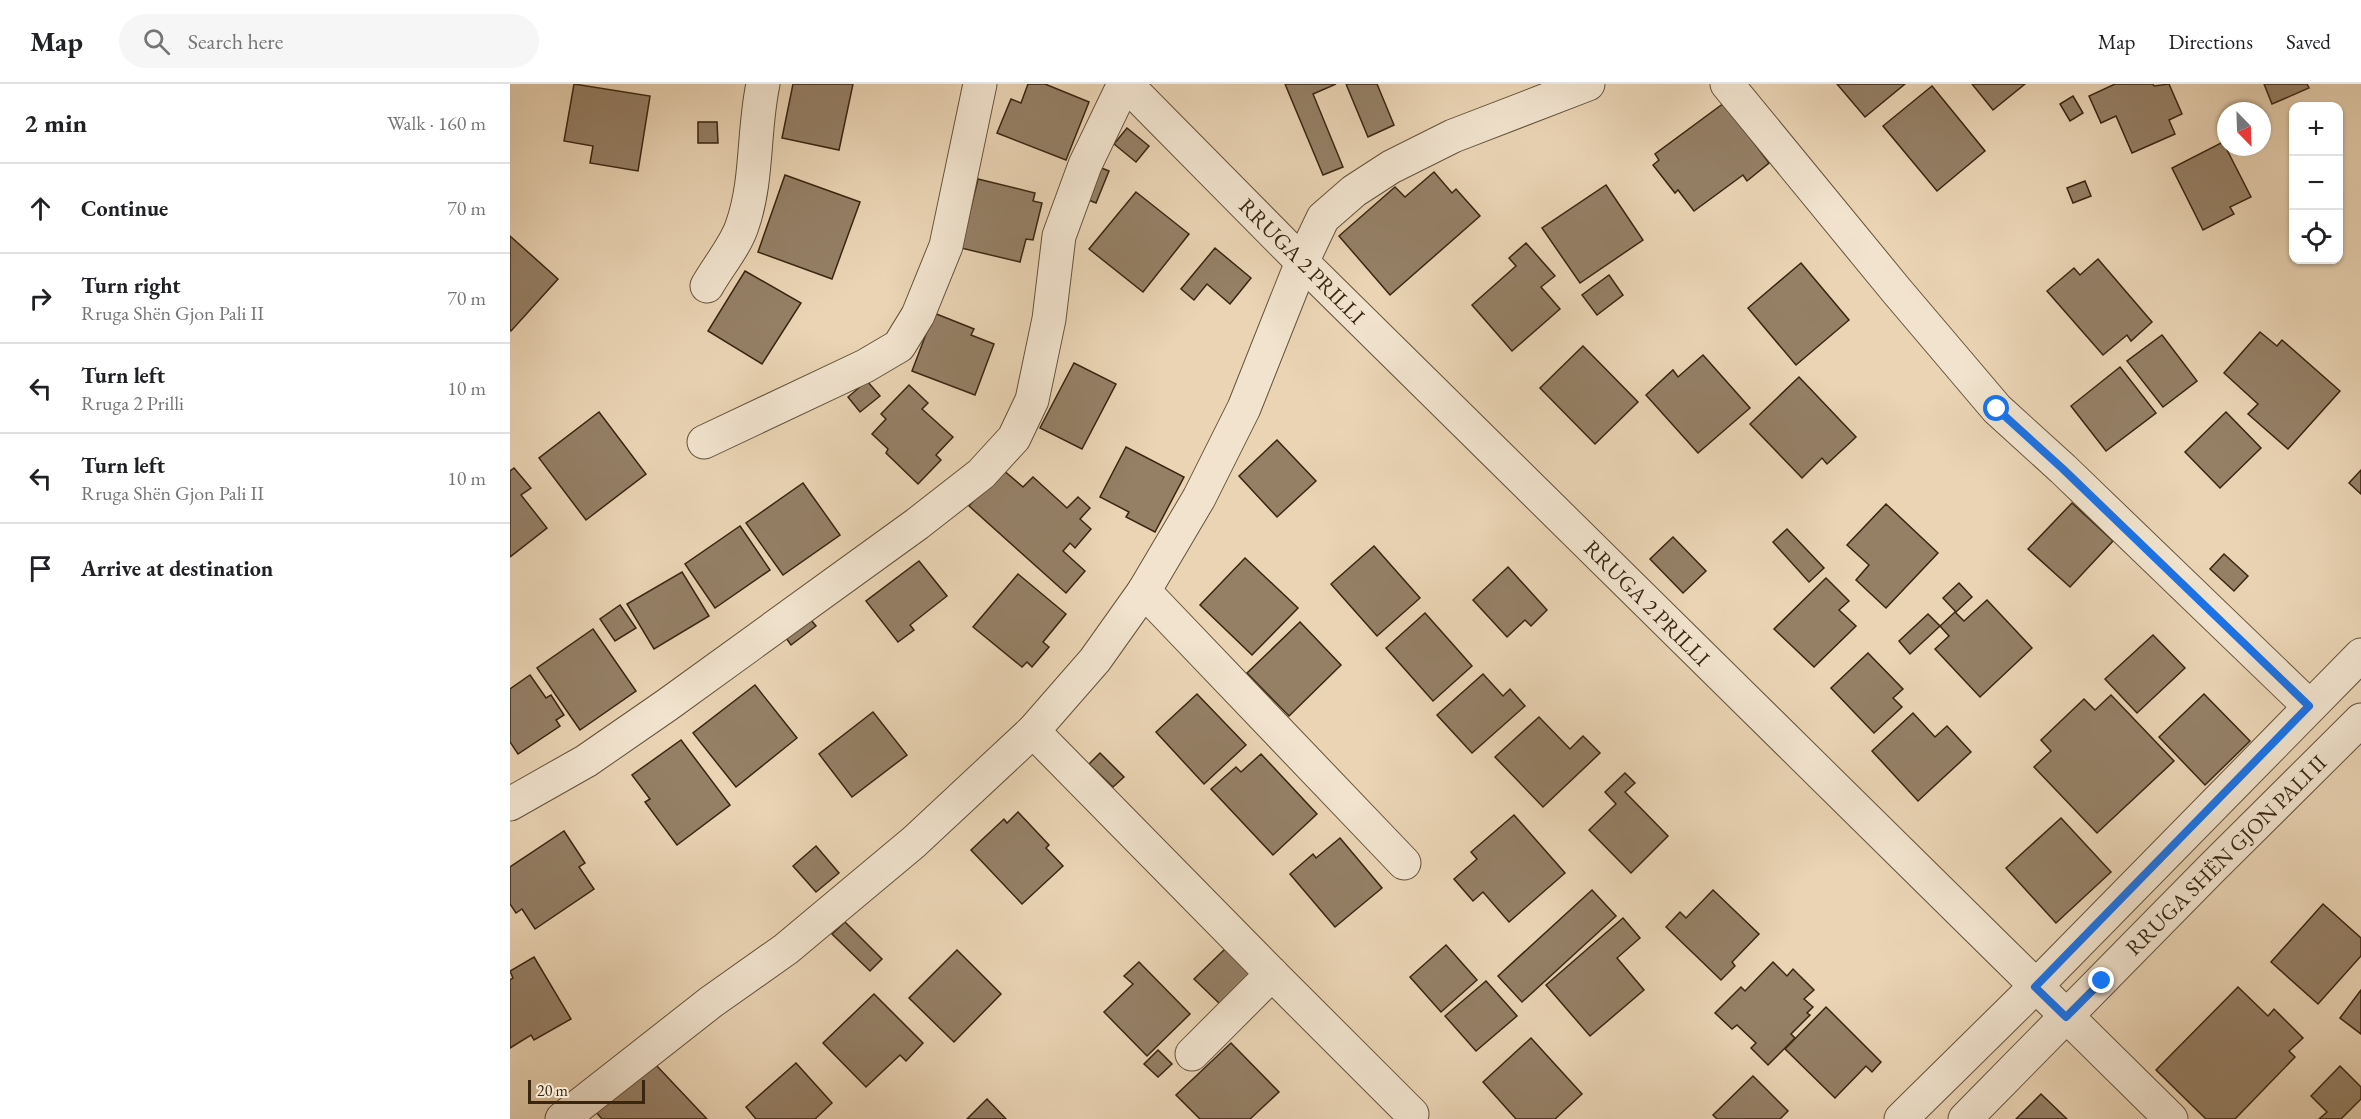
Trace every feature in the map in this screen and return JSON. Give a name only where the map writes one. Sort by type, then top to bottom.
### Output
[{"type":"street","points":[[707,286],[742,227],[753,173],[759,103],[763,84]]},
{"type":"street","points":[[704,442],[865,366],[899,346],[918,315],[946,246],[980,84]]},
{"type":"street","points":[[510,804],[586,761],[917,524],[981,474],[1014,438],[1032,400],[1049,319],[1059,236],[1085,165],[1125,84]]},
{"type":"street","name":"RRUGA 2 PRILLI","points":[[1125,84],[1302,262],[2171,1119]]},
{"type":"street","points":[[571,1116],[711,1002],[786,949],[914,842],[1033,731],[1095,660],[1144,591],[1200,498],[1244,408],[1302,262],[1323,218],[1354,191],[1391,167],[1556,89],[1588,84]]},
{"type":"street","points":[[1726,84],[1997,409],[2063,469],[2309,706]]},
{"type":"street","points":[[1144,591],[1404,863]]},
{"type":"street","name":"RRUGA SHËN GJON PALI II","points":[[1901,1119],[2035,987],[2361,655]]},
{"type":"street","name":"RRUGA SHËN GJON PALI II","points":[[1965,1119],[2361,720]]},
{"type":"street","points":[[1033,731],[1412,1114]]},
{"type":"street","points":[[1191,1054],[1272,974]]},
{"type":"building","points":[[574,84],[650,96],[638,171],[590,163],[593,146],[564,141]]},
{"type":"building","points":[[793,84],[853,84],[839,150],[782,138]]},
{"type":"building","points":[[1028,84],[1045,84],[1089,102],[1066,160],[997,133],[1011,99],[1021,103]]},
{"type":"building","points":[[1285,84],[1336,84],[1313,94],[1343,167],[1323,175]]},
{"type":"building","points":[[1346,84],[1377,84],[1394,125],[1368,137]]},
{"type":"building","points":[[1837,84],[1905,84],[1865,117]]},
{"type":"building","points":[[1972,84],[2025,84],[1993,110]]},
{"type":"building","points":[[2115,84],[2153,84],[2154,86],[2169,84],[2182,114],[2169,120],[2175,134],[2132,153],[2116,116],[2101,123],[2089,96]]},
{"type":"building","points":[[2264,84],[2307,84],[2309,88],[2272,104]]},
{"type":"building","points":[[1932,86],[1985,151],[1937,191],[1883,126]]},
{"type":"building","points":[[2073,96],[2083,113],[2070,121],[2060,104]]},
{"type":"building","points":[[1724,103],[1769,163],[1747,181],[1743,175],[1694,211],[1678,190],[1675,193],[1653,165],[1659,160],[1655,154]]},
{"type":"building","points":[[698,122],[717,122],[718,143],[698,143]]},
{"type":"building","points":[[1127,128],[1149,146],[1136,162],[1114,144]]},
{"type":"building","points":[[2217,145],[2217,156],[2230,156],[2251,197],[2230,207],[2234,214],[2203,230],[2172,168]]},
{"type":"building","points":[[1094,165],[1109,171],[1096,203],[1081,197]]},
{"type":"building","points":[[1434,172],[1452,193],[1456,189],[1480,216],[1390,295],[1339,236],[1395,187],[1405,197]]},
{"type":"building","points":[[785,175],[860,202],[832,279],[758,252]]},
{"type":"building","points":[[978,179],[1035,193],[1033,201],[1042,203],[1033,240],[1026,239],[1020,262],[961,248]]},
{"type":"building","points":[[2085,181],[2091,196],[2073,203],[2067,188]]},
{"type":"building","points":[[1606,185],[1643,240],[1580,283],[1542,228]]},
{"type":"building","points":[[1136,192],[1189,234],[1143,292],[1089,249]]},
{"type":"building","points":[[510,236],[558,279],[511,331],[510,330]]},
{"type":"building","points":[[1526,243],[1555,276],[1541,287],[1560,309],[1512,351],[1472,305],[1516,266],[1509,258]]},
{"type":"building","points":[[1215,248],[1251,278],[1230,304],[1207,284],[1194,300],[1181,289]]},
{"type":"building","points":[[2098,259],[2152,322],[2131,341],[2127,335],[2103,355],[2047,291],[2074,268],[2080,275]]},
{"type":"building","points":[[1801,263],[1849,320],[1796,365],[1748,308]]},
{"type":"building","points":[[745,271],[801,303],[762,364],[708,331]]},
{"type":"building","points":[[1609,275],[1623,295],[1597,315],[1582,295]]},
{"type":"building","points":[[934,313],[974,329],[971,335],[994,344],[975,395],[912,371]]},
{"type":"building","points":[[2260,332],[2277,346],[2282,340],[2340,391],[2288,449],[2248,414],[2258,404],[2224,373]]},
{"type":"building","points":[[2162,335],[2197,381],[2163,407],[2127,361]]},
{"type":"building","points":[[1583,346],[1638,402],[1595,444],[1540,388]]},
{"type":"building","points":[[1703,355],[1750,408],[1698,453],[1646,395],[1673,370],[1678,377]]},
{"type":"building","points":[[1074,363],[1116,384],[1082,449],[1040,428]]},
{"type":"building","points":[[2120,367],[2156,413],[2106,451],[2071,406]]},
{"type":"building","points":[[1799,377],[1856,437],[1827,464],[1822,458],[1802,478],[1750,424]]},
{"type":"building","points":[[867,381],[880,396],[860,412],[848,397]]},
{"type":"building","points":[[909,385],[928,403],[922,409],[953,437],[936,455],[941,460],[918,484],[886,453],[888,449],[872,434],[886,419],[881,414]]},
{"type":"building","points":[[599,412],[646,474],[586,520],[539,458]]},
{"type":"building","points":[[2226,412],[2261,448],[2220,488],[2185,452]]},
{"type":"building","points":[[1277,440],[1316,481],[1277,517],[1239,476]]},
{"type":"building","points":[[1126,447],[1184,477],[1155,532],[1126,517],[1129,512],[1100,497]]},
{"type":"building","points":[[514,468],[531,488],[521,495],[547,528],[510,557],[510,471]]},
{"type":"building","points":[[1002,469],[1023,487],[1033,477],[1067,508],[1078,497],[1090,508],[1080,519],[1091,529],[1075,548],[1070,543],[1063,551],[1085,571],[1066,593],[969,506]]},
{"type":"building","points":[[2361,470],[2361,494],[2349,483]]},
{"type":"building","points":[[803,483],[840,535],[783,575],[746,523]]},
{"type":"building","points":[[2072,503],[2113,541],[2070,587],[2028,549]]},
{"type":"building","points":[[1886,504],[1938,553],[1886,608],[1856,580],[1869,565],[1847,545]]},
{"type":"building","points":[[740,526],[770,570],[715,608],[685,564]]},
{"type":"building","points":[[1787,529],[1824,568],[1809,582],[1773,542]]},
{"type":"building","points":[[1673,537],[1706,571],[1683,593],[1650,559]]},
{"type":"building","points":[[1374,546],[1420,598],[1377,636],[1331,584]]},
{"type":"building","points":[[2224,554],[2248,576],[2234,591],[2210,569]]},
{"type":"building","points":[[1245,558],[1298,608],[1252,655],[1200,605]]},
{"type":"building","points":[[919,561],[947,596],[910,625],[914,630],[898,642],[866,601]]},
{"type":"building","points":[[1508,567],[1547,610],[1531,626],[1525,620],[1507,637],[1473,600]]},
{"type":"building","points":[[682,572],[709,616],[654,649],[627,604]]},
{"type":"building","points":[[1018,574],[1066,614],[1043,642],[1049,647],[1032,667],[1027,662],[1022,667],[973,627]]},
{"type":"building","points":[[1826,578],[1849,601],[1839,610],[1856,626],[1814,667],[1774,629]]},
{"type":"building","points":[[1959,583],[1972,597],[1956,612],[1943,598]]},
{"type":"building","points":[[1987,600],[2032,648],[1980,697],[1935,649],[1949,636],[1940,626],[1955,612],[1964,621]]},
{"type":"building","points":[[620,605],[636,628],[615,641],[600,619]]},
{"type":"building","points":[[805,613],[816,626],[791,645],[781,631]]},
{"type":"building","points":[[1425,613],[1472,666],[1433,701],[1386,648]]},
{"type":"building","points":[[1928,614],[1940,626],[1910,654],[1899,641]]},
{"type":"building","points":[[1300,622],[1341,665],[1289,716],[1247,673]]},
{"type":"building","points":[[593,629],[636,691],[580,730],[537,668]]},
{"type":"building","points":[[2153,635],[2185,668],[2137,713],[2105,679]]},
{"type":"building","points":[[1868,653],[1903,689],[1893,698],[1902,707],[1874,733],[1831,688]]},
{"type":"building","points":[[1483,674],[1503,696],[1510,689],[1525,706],[1472,753],[1437,715]]},
{"type":"building","points":[[530,675],[546,698],[551,695],[564,715],[556,720],[560,726],[518,754],[510,742],[510,689]]},
{"type":"building","points":[[755,685],[797,738],[736,787],[693,733]]},
{"type":"building","points":[[1197,694],[1246,745],[1204,784],[1156,732]]},
{"type":"building","points":[[2204,694],[2250,741],[2205,785],[2159,737]]},
{"type":"building","points":[[2111,695],[2174,761],[2097,833],[2034,767],[2051,751],[2041,740],[2084,699],[2095,710]]},
{"type":"building","points":[[873,712],[907,755],[852,797],[819,754]]},
{"type":"building","points":[[1913,713],[1935,737],[1947,726],[1971,752],[1918,801],[1872,751]]},
{"type":"building","points":[[1539,717],[1570,749],[1583,736],[1600,753],[1543,807],[1495,757]]},
{"type":"building","points":[[681,740],[730,805],[677,845],[645,802],[650,799],[632,775]]},
{"type":"building","points":[[1100,753],[1124,777],[1113,787],[1089,764]]},
{"type":"building","points":[[1261,754],[1317,814],[1273,855],[1211,789],[1236,767],[1241,772]]},
{"type":"building","points":[[1625,773],[1635,783],[1625,792],[1668,836],[1631,873],[1589,830],[1616,804],[1605,792]]},
{"type":"building","points":[[1018,812],[1049,845],[1046,848],[1063,866],[1022,904],[971,850],[1004,819],[1007,823]]},
{"type":"building","points":[[1514,815],[1565,873],[1509,922],[1483,892],[1473,901],[1454,879],[1477,859],[1471,852]]},
{"type":"building","points":[[2061,818],[2111,872],[2056,923],[2006,868]]},
{"type":"building","points":[[564,831],[585,863],[579,867],[594,889],[535,929],[522,909],[516,913],[510,904],[510,867]]},
{"type":"building","points":[[1340,838],[1382,888],[1335,927],[1290,874],[1313,854],[1316,858]]},
{"type":"building","points":[[816,846],[839,873],[816,892],[793,866]]},
{"type":"building","points":[[1592,890],[1616,916],[1522,1002],[1498,976]]},
{"type":"building","points":[[1713,890],[1759,934],[1732,962],[1735,966],[1721,980],[1666,927],[1680,912],[1686,918]]},
{"type":"building","points":[[2323,904],[2361,938],[2361,956],[2318,1004],[2271,962]]},
{"type":"building","points":[[1623,918],[1640,938],[1617,958],[1644,990],[1590,1036],[1546,985]]},
{"type":"building","points":[[845,922],[882,959],[870,971],[832,934]]},
{"type":"building","points":[[1446,945],[1477,980],[1441,1012],[1410,977]]},
{"type":"building","points":[[1226,948],[1252,974],[1220,1004],[1194,979]]},
{"type":"building","points":[[957,950],[1001,994],[954,1042],[909,998]]},
{"type":"building","points":[[534,957],[571,1019],[534,1040],[531,1035],[510,1048],[510,980],[513,978],[510,971]]},
{"type":"building","points":[[1139,962],[1190,1014],[1147,1056],[1104,1012],[1133,984],[1124,976]]},
{"type":"building","points":[[1773,962],[1787,976],[1793,969],[1814,990],[1804,999],[1813,1007],[1807,1013],[1810,1015],[1791,1034],[1795,1038],[1768,1065],[1751,1048],[1756,1043],[1737,1025],[1732,1029],[1715,1013],[1741,987],[1745,991]]},
{"type":"building","points":[[1486,981],[1517,1016],[1476,1051],[1445,1016]]},
{"type":"building","points":[[2238,987],[2268,1016],[2274,1009],[2303,1038],[2289,1051],[2295,1057],[2235,1119],[2206,1119],[2156,1070]]},
{"type":"building","points":[[2361,990],[2361,1034],[2340,1018]]},
{"type":"building","points":[[874,994],[923,1043],[906,1061],[900,1055],[866,1087],[823,1043]]},
{"type":"building","points":[[1826,1007],[1881,1062],[1872,1072],[1866,1066],[1835,1098],[1785,1049]]},
{"type":"building","points":[[1531,1038],[1582,1094],[1555,1119],[1516,1119],[1483,1082]]},
{"type":"building","points":[[1231,1043],[1279,1092],[1250,1119],[1200,1119],[1176,1095]]},
{"type":"building","points":[[1158,1050],[1172,1064],[1158,1077],[1144,1064]]},
{"type":"building","points":[[796,1063],[832,1103],[815,1119],[756,1119],[746,1107]]},
{"type":"building","points":[[655,1064],[707,1119],[602,1119],[596,1112]]},
{"type":"building","points":[[2340,1066],[2361,1087],[2361,1099],[2341,1119],[2319,1119],[2327,1112],[2311,1096]]},
{"type":"building","points":[[1753,1076],[1788,1111],[1780,1119],[1717,1119],[1713,1115]]},
{"type":"building","points":[[2041,1094],[2067,1119],[2016,1119]]},
{"type":"building","points":[[987,1099],[1006,1119],[967,1119]]},
{"type":"route","points":[[1997,409],[2063,469],[2309,706],[2035,987],[2066,1017],[2102,981]]}]
